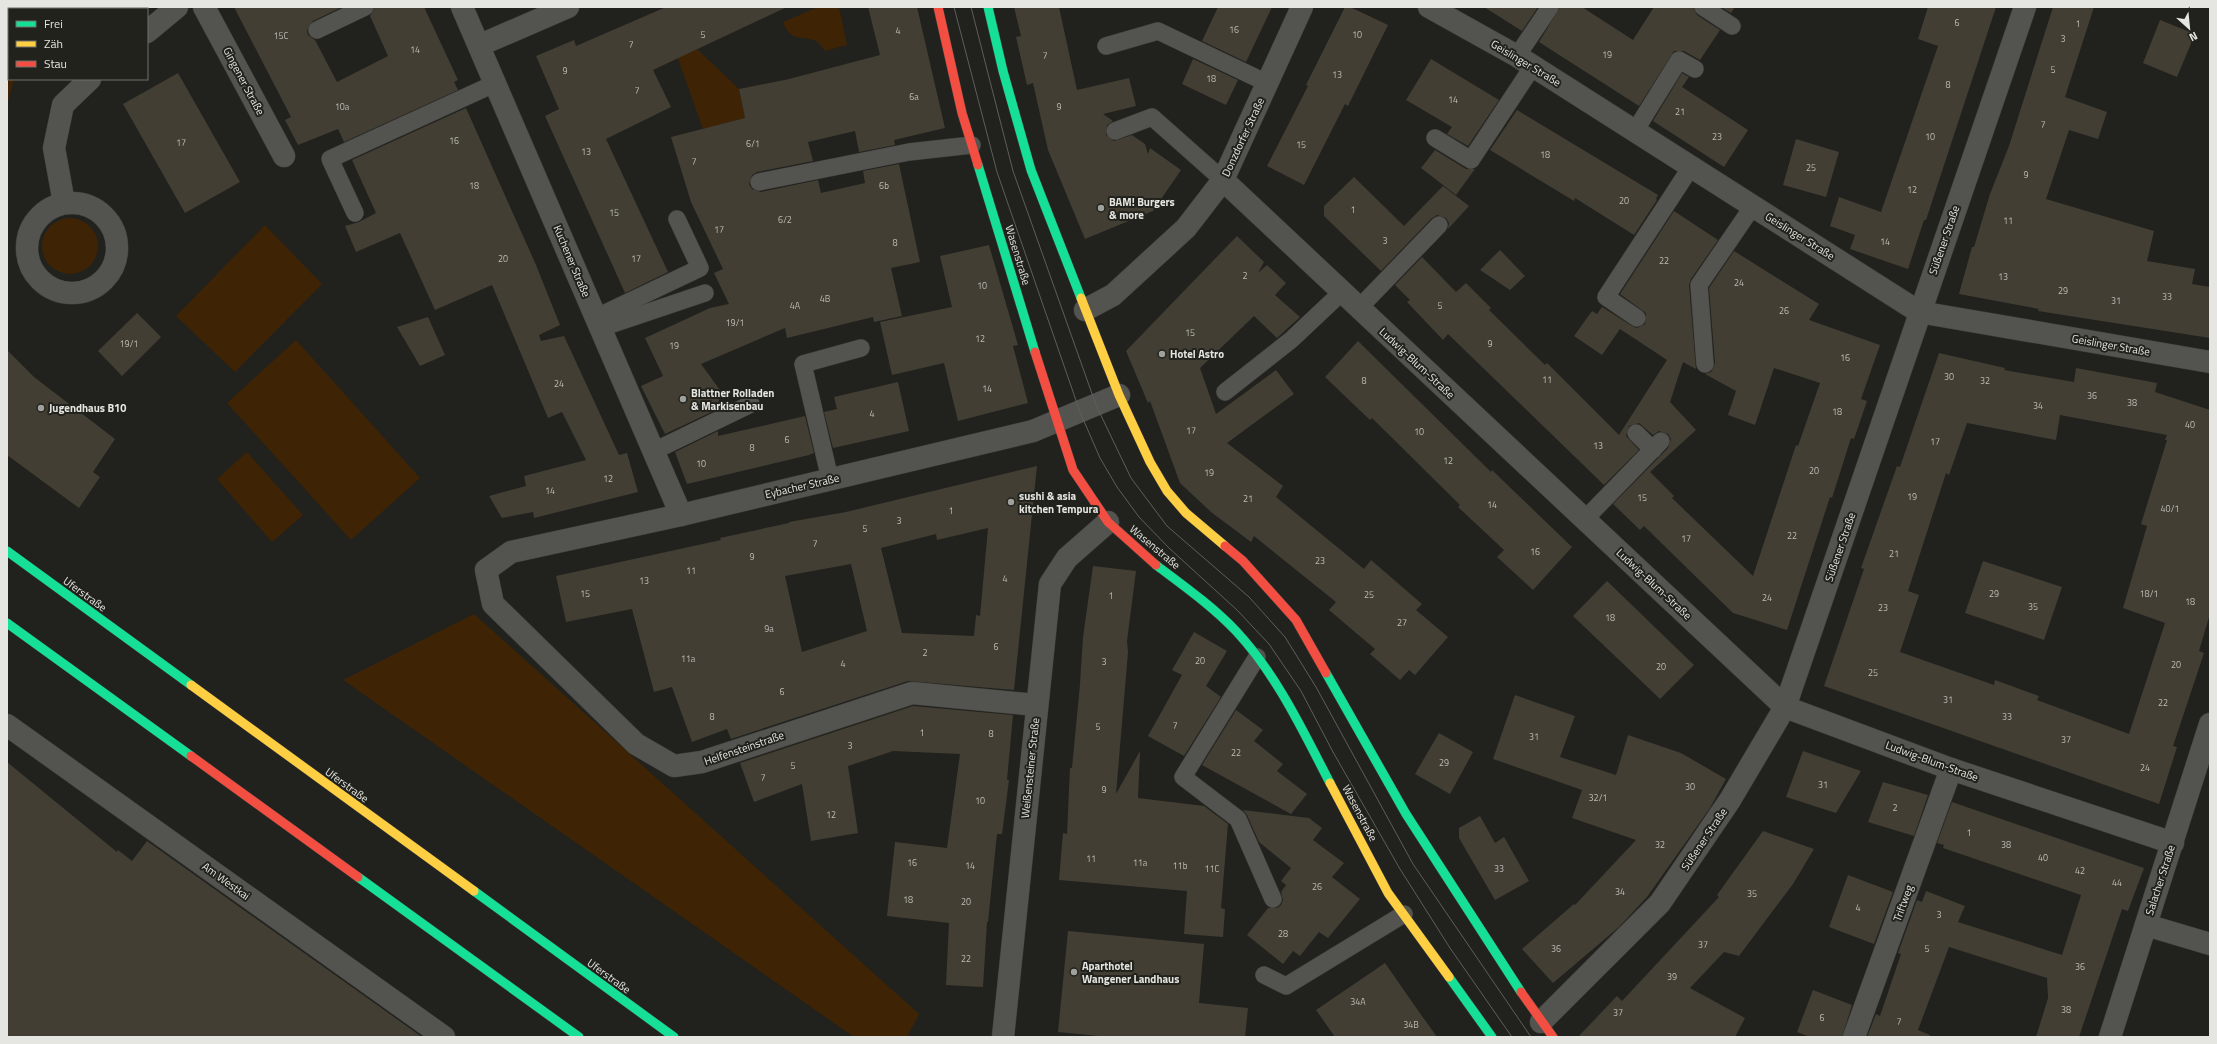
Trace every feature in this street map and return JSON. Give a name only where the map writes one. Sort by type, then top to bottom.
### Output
[{"type":"main road","name":"Wasenstraße","points":[[938,7],[972,145],[1056,422],[1073,470],[1108,522],[1204,602],[1236,631],[1257,657],[1294,714],[1388,892],[1492,1037]]},
{"type":"main road","points":[[988,7],[1002,71],[1031,170],[1119,396],[1150,462],[1167,491],[1186,513],[1243,561],[1296,620],[1406,814],[1547,1030]]},
{"type":"main road","name":"Uferstraße","points":[[7,552],[674,1037]]},
{"type":"main road","points":[[7,623],[580,1037]]},
{"type":"street","points":[[148,31],[178,7]]},
{"type":"street","name":"Gingener Straße","points":[[204,7],[284,156]]},
{"type":"street","name":"Kuchener Straße","points":[[462,7],[480,45],[681,515]]},
{"type":"street","points":[[480,45],[568,7]]},
{"type":"street","name":"Donzdorfer Straße","points":[[1085,310],[1112,296],[1180,233],[1223,180],[1302,7]]},
{"type":"street","name":"Geislinger Straße","points":[[1429,7],[1525,61],[1919,312],[2210,362]]},
{"type":"street","name":"Süßener Straße","points":[[1547,1030],[1660,903],[1730,800],[1785,707],[1919,312],[2026,7]]},
{"type":"street","points":[[64,203],[54,148],[63,104],[89,80]]},
{"type":"street","name":"Ludwig-Blum-Straße","points":[[1223,180],[1785,707],[1951,769],[2173,843]]},
{"type":"street","points":[[64,203],[79,203],[93,208],[105,217],[113,229],[117,243],[116,258],[110,272],[101,283],[88,290],[74,293],[59,292],[46,286],[36,276],[29,264],[26,251],[27,238],[32,225],[41,215],[52,207],[64,203]]},
{"type":"street","name":"Eybacher Straße","points":[[486,570],[511,552],[681,515],[1033,431],[1119,396]]},
{"type":"street","name":"Weißensteiner Straße","points":[[1003,1037],[1036,705],[1050,584],[1067,558],[1108,522]]},
{"type":"street","name":"Helfensteinstraße","points":[[486,570],[493,604],[636,744],[674,766],[702,762],[912,693],[1036,705]]},
{"type":"street","name":"Salacher Straße","points":[[2110,1037],[2210,724]]},
{"type":"street","name":"Am Westkai","points":[[7,725],[444,1037]]},
{"type":"street","name":"Triftweg","points":[[1854,1037],[1951,769]]},
{"type":"street","points":[[2146,925],[2210,944]]},
{"type":"lane","points":[[317,30],[365,7]]},
{"type":"lane","points":[[1436,138],[1471,160],[1525,61],[1550,7]]},
{"type":"lane","points":[[1703,7],[1732,26]]},
{"type":"lane","points":[[1106,46],[1158,31],[1268,83]]},
{"type":"lane","points":[[1635,131],[1679,60],[1695,69]]},
{"type":"lane","points":[[355,213],[330,159],[496,84]]},
{"type":"lane","points":[[1115,131],[1152,117],[1223,180]]},
{"type":"lane","points":[[759,182],[909,152],[972,145]]},
{"type":"lane","points":[[1637,318],[1606,297],[1691,167]]},
{"type":"lane","points":[[1705,364],[1699,285],[1753,206]]},
{"type":"lane","points":[[599,322],[700,268],[677,219]]},
{"type":"lane","points":[[1359,308],[1439,226]]},
{"type":"lane","points":[[1225,392],[1291,340],[1342,292]]},
{"type":"lane","points":[[599,322],[705,293]]},
{"type":"lane","points":[[830,479],[803,364],[861,348]]},
{"type":"lane","points":[[654,451],[752,404]]},
{"type":"lane","points":[[1585,519],[1657,446],[1636,433]]},
{"type":"lane","points":[[1257,657],[1183,777],[1238,819],[1273,899]]},
{"type":"lane","points":[[1264,975],[1286,986],[1404,914]]},
{"type":"shaded area","points":[[666,7],[688,54],[697,49],[739,89],[745,118],[703,129],[661,11]]},
{"type":"shaded area","points":[[818,7],[839,7],[847,45],[825,51],[818,42],[793,36],[786,29],[783,22]]},
{"type":"shaded area","points":[[8,71],[8,80],[14,80],[7,105]]},
{"type":"shaded area","points":[[64,218],[76,218],[86,222],[94,230],[98,240],[98,252],[94,262],[86,270],[76,274],[64,274],[54,270],[46,262],[42,252],[42,240],[46,230],[54,222]]},
{"type":"shaded area","points":[[265,225],[322,284],[235,372],[176,316]]},
{"type":"shaded area","points":[[296,340],[420,478],[351,540],[227,403]]},
{"type":"shaded area","points":[[247,452],[303,515],[272,542],[217,479]]},
{"type":"shaded area","points":[[474,614],[919,1014],[907,1037],[854,1037],[343,680]]},
{"type":"building","points":[[234,7],[342,7],[313,21],[307,30],[308,35],[315,40],[337,82],[388,56],[370,16],[375,7],[424,7],[458,80],[454,82],[458,90],[344,142],[338,129],[298,145],[285,120],[291,117]]},
{"type":"building","points":[[666,7],[787,7],[653,70],[671,107],[606,139],[668,272],[625,293],[545,116],[559,109],[536,56],[574,40],[576,46]]},
{"type":"building","points":[[868,7],[917,7],[945,128],[894,140],[895,145],[859,152],[855,131],[808,142],[813,161],[757,172],[752,175],[749,184],[752,189],[761,192],[818,180],[821,193],[865,183],[863,171],[899,164],[920,262],[891,268],[902,316],[874,322],[873,317],[787,338],[785,328],[701,364],[720,390],[718,409],[665,434],[641,386],[663,376],[645,338],[710,308],[729,304],[714,273],[723,269],[691,202],[671,137],[745,118],[739,89],[789,79],[880,55]]},
{"type":"building","points":[[1014,7],[1059,7],[1077,90],[1129,78],[1136,106],[1103,114],[1113,121],[1107,125],[1106,135],[1114,141],[1132,135],[1145,144],[1148,154],[1150,148],[1181,170],[1153,211],[1085,239],[1048,150],[1033,83],[1027,85],[1016,37],[1021,36]]},
{"type":"building","points":[[1218,7],[1272,7],[1246,62],[1202,41]]},
{"type":"building","points":[[1345,7],[1350,7],[1388,25],[1348,106],[1345,104],[1304,185],[1267,166],[1308,86],[1306,85]]},
{"type":"building","points":[[1484,7],[1538,7],[1522,31]]},
{"type":"building","points":[[1560,7],[1582,7],[1633,40],[1654,7],[1693,7],[1697,15],[1720,30],[1700,60],[1684,51],[1674,51],[1639,106],[1539,42]]},
{"type":"building","points":[[1721,7],[1735,7],[1731,13]]},
{"type":"building","points":[[1928,7],[1996,7],[1926,220],[1924,220],[1908,269],[1850,249],[1855,235],[1830,226],[1839,197],[1881,212],[1938,46],[1918,39]]},
{"type":"building","points":[[2053,7],[2094,7],[2065,97],[2107,112],[2098,139],[2069,130],[2046,199],[2154,231],[2147,261],[2195,269],[2192,284],[2210,287],[2210,338],[2038,311],[2039,309],[1959,294],[1972,247],[1974,247],[1990,194],[2009,146]]},
{"type":"building","points":[[2160,20],[2195,34],[2177,77],[2143,63]]},
{"type":"building","points":[[1193,59],[1238,80],[1226,105],[1182,84]]},
{"type":"building","points":[[1431,59],[1499,100],[1468,146],[1447,134],[1452,127],[1406,100]]},
{"type":"building","points":[[178,73],[240,182],[185,213],[123,104]]},
{"type":"building","points":[[1682,73],[1689,77],[1682,87],[1748,130],[1724,167],[1653,121]]},
{"type":"building","points":[[466,108],[536,265],[560,325],[539,335],[541,341],[564,336],[619,455],[627,453],[638,492],[534,518],[533,512],[502,518],[489,496],[526,486],[524,476],[586,460],[562,412],[548,418],[492,285],[435,310],[400,233],[356,252],[345,226],[359,222],[376,213],[352,160]]},
{"type":"building","points":[[1517,110],[1658,195],[1657,200],[1634,235],[1575,198],[1574,201],[1490,150]]},
{"type":"building","points":[[1796,139],[1839,152],[1826,197],[1783,185]]},
{"type":"building","points":[[1435,150],[1466,169],[1475,169],[1456,195],[1421,168]]},
{"type":"building","points":[[1354,177],[1404,226],[1443,186],[1469,206],[1448,229],[1449,223],[1446,218],[1437,215],[1432,218],[1381,271],[1324,216],[1324,206]]},
{"type":"building","points":[[1674,211],[1718,240],[1691,279],[1689,285],[1696,369],[1683,362],[1670,402],[1696,430],[1650,472],[1674,496],[1672,498],[1753,576],[1796,445],[1798,446],[1820,383],[1774,368],[1755,425],[1728,415],[1736,391],[1705,374],[1711,372],[1715,363],[1709,288],[1734,251],[1819,304],[1809,320],[1880,345],[1861,399],[1867,401],[1854,439],[1851,438],[1832,498],[1830,497],[1787,630],[1733,613],[1644,526],[1640,530],[1613,504],[1668,448],[1671,439],[1668,434],[1659,431],[1653,435],[1639,423],[1629,426],[1626,436],[1639,450],[1604,485],[1448,334],[1443,340],[1407,302],[1410,300],[1395,285],[1422,257],[1456,292],[1466,283],[1491,308],[1489,310],[1545,365],[1547,363],[1619,435],[1667,360],[1620,329],[1602,355],[1574,336],[1592,311],[1597,314],[1602,307],[1637,328],[1645,324],[1646,313],[1620,294]]},
{"type":"building","points":[[1237,236],[1264,262],[1258,273],[1267,265],[1286,283],[1275,295],[1300,317],[1277,338],[1254,316],[1200,368],[1216,414],[1276,370],[1294,394],[1227,443],[1283,486],[1276,497],[1364,569],[1371,560],[1422,604],[1416,610],[1448,637],[1415,675],[1409,670],[1400,680],[1370,654],[1375,649],[1329,610],[1336,602],[1254,536],[1251,542],[1211,512],[1180,483],[1150,401],[1148,403],[1126,351]]},
{"type":"building","points":[[989,245],[1018,345],[1013,346],[1028,403],[958,421],[944,363],[892,375],[880,322],[952,307],[940,256]]},
{"type":"building","points":[[1500,250],[1525,276],[1510,290],[1480,270]]},
{"type":"building","points":[[137,313],[161,337],[122,376],[98,351]]},
{"type":"building","points":[[428,317],[445,355],[420,366],[397,327]]},
{"type":"building","points":[[1358,341],[1491,472],[1492,470],[1572,547],[1533,590],[1497,557],[1504,550],[1458,507],[1460,505],[1372,418],[1370,420],[1325,377]]},
{"type":"building","name":"Jugendhaus B10","points":[[7,350],[34,377],[115,439],[93,472],[100,477],[79,508],[7,455]]},
{"type":"building","points":[[1939,353],[2005,368],[2004,370],[2074,382],[2076,368],[2157,383],[2155,392],[2210,410],[2210,614],[2199,651],[2204,653],[2173,746],[2177,747],[2159,804],[1824,686],[1864,569],[1861,568],[1897,466],[1900,467]],"holes":[[[2060,415],[2167,435],[2165,440],[2167,440],[2141,524],[2147,526],[2123,608],[2165,623],[2129,734],[2037,700],[2039,696],[1995,680],[1994,685],[1900,652],[1919,595],[1908,591],[1946,473],[1949,475],[1967,423],[2056,440]]]},
{"type":"building","points":[[898,382],[909,431],[833,448],[824,412],[837,409],[834,397]]},
{"type":"building","points":[[805,416],[814,453],[687,484],[675,452],[718,431],[718,436]]},
{"type":"building","points":[[1037,466],[1014,690],[908,681],[731,739],[727,729],[692,742],[672,687],[654,692],[632,609],[566,622],[556,576],[721,540],[720,538],[789,522],[846,512]],"holes":[[[988,528],[980,616],[976,615],[974,636],[902,633],[881,548],[936,534],[937,540]],[[851,564],[867,631],[802,652],[785,576]]]},
{"type":"building","points":[[1983,561],[2062,587],[2044,640],[1965,613]]},
{"type":"building","points":[[1093,566],[1136,571],[1127,641],[1128,652],[1116,794],[1140,751],[1138,798],[1204,806],[1228,824],[1221,908],[1225,909],[1223,937],[1184,934],[1187,891],[1059,880],[1063,833],[1067,834],[1070,768],[1072,768],[1083,637]]},
{"type":"building","points":[[1607,581],[1694,665],[1660,699],[1573,616]]},
{"type":"building","points":[[1194,632],[1227,651],[1206,686],[1221,697],[1184,756],[1148,736],[1182,675],[1172,670]]},
{"type":"building","points":[[1515,695],[1575,716],[1560,757],[1616,775],[1628,735],[1681,753],[1726,779],[1710,808],[1647,897],[1619,927],[1553,983],[1522,949],[1574,904],[1575,905],[1636,840],[1572,818],[1582,790],[1493,759]]},
{"type":"building","points":[[913,706],[1013,715],[1007,780],[1009,780],[1002,834],[997,834],[987,922],[983,987],[946,985],[949,923],[887,916],[895,842],[947,848],[960,754],[893,751],[848,766],[858,833],[811,841],[802,784],[754,802],[740,763]]},
{"type":"building","points":[[1236,710],[1263,730],[1254,741],[1283,764],[1277,771],[1307,794],[1291,814],[1202,765]]},
{"type":"building","points":[[1439,733],[1473,752],[1450,794],[1415,774]]},
{"type":"building","points":[[1803,751],[1861,771],[1836,813],[1786,797]]},
{"type":"building","points":[[7,762],[117,852],[118,850],[132,861],[147,841],[422,1037],[7,1037]]},
{"type":"building","points":[[1883,782],[1928,795],[1914,836],[1868,822]]},
{"type":"building","points":[[1952,802],[2144,868],[2128,911],[2122,909],[2079,1037],[2036,1037],[2048,998],[2047,978],[1949,947],[1918,1030],[1930,1035],[1930,1037],[1867,1037],[1876,1014],[1880,1016],[1901,954],[1898,953],[1917,900],[1922,902],[1926,891],[1965,906],[1958,922],[2062,955],[2081,895],[1943,848],[1944,845],[1937,843]]},
{"type":"building","points":[[1243,810],[1309,818],[1322,828],[1313,840],[1344,863],[1332,877],[1360,899],[1328,938],[1319,932],[1300,956],[1293,951],[1283,964],[1247,935],[1268,908],[1277,908],[1281,905],[1283,900],[1281,892],[1286,885],[1281,881],[1291,868],[1259,842],[1247,815]]},
{"type":"building","points":[[1480,816],[1495,843],[1504,837],[1529,881],[1495,900],[1459,838],[1459,828]]},
{"type":"building","points":[[1763,831],[1814,849],[1793,884],[1739,956],[1724,952],[1690,988],[1745,1018],[1735,1037],[1578,1037],[1617,996],[1622,1001],[1719,897],[1717,895]]},
{"type":"building","points":[[1848,875],[1893,892],[1874,944],[1829,927]]},
{"type":"building","points":[[1068,931],[1204,944],[1199,1003],[1248,1008],[1245,1037],[1109,1037],[1058,1032]]},
{"type":"building","points":[[1385,963],[1437,1037],[1335,1037],[1316,1010]]},
{"type":"building","points":[[1813,990],[1852,1005],[1842,1037],[1810,1037],[1797,1032]]},
{"type":"tram line","points":[[954,7],[997,172],[1080,412],[1100,458],[1117,487],[1139,517],[1169,548],[1237,610],[1269,644],[1301,691],[1333,752],[1400,869],[1450,948],[1512,1037]]},
{"type":"tram line","points":[[971,7],[1013,171],[1096,405],[1131,478],[1167,526],[1249,597],[1285,637],[1316,687],[1413,864],[1531,1037]]},
{"type":"traffic: fast","points":[[988,7],[1003,71],[1031,170],[1081,298]]},
{"type":"traffic: fast","points":[[978,165],[1035,352]]},
{"type":"traffic: fast","points":[[7,551],[191,685]]},
{"type":"traffic: fast","points":[[1156,565],[1198,596],[1236,631],[1251,648],[1277,685],[1330,783]]},
{"type":"traffic: fast","points":[[7,623],[191,756]]},
{"type":"traffic: fast","points":[[1326,673],[1406,814],[1521,992]]},
{"type":"traffic: fast","points":[[358,877],[579,1037]]},
{"type":"traffic: fast","points":[[474,891],[674,1037]]},
{"type":"traffic: fast","points":[[1449,977],[1492,1037]]},
{"type":"traffic: slow","points":[[1081,298],[1119,395],[1150,462],[1167,491],[1186,513],[1225,546]]},
{"type":"traffic: slow","points":[[191,685],[474,891]]},
{"type":"traffic: slow","points":[[1330,783],[1388,893],[1449,977]]},
{"type":"traffic: jam","points":[[938,7],[962,113],[978,165]]},
{"type":"traffic: jam","points":[[1035,352],[1073,470],[1108,522],[1156,565]]},
{"type":"traffic: jam","points":[[1225,546],[1243,561],[1296,620],[1326,673]]},
{"type":"traffic: jam","points":[[191,756],[358,877]]},
{"type":"traffic: jam","points":[[1521,992],[1553,1037]]},
{"type":"place","name":"BAM! Burgers & more","points":[[1101,208]]},
{"type":"place","name":"Hotel Astro","points":[[1162,354]]},
{"type":"place","name":"Blattner Rolladen & Markisenbau","points":[[683,399]]},
{"type":"place","name":"Jugendhaus B10","points":[[41,408]]},
{"type":"place","name":"sushi & asia kitchen Tempura","points":[[1011,502]]},
{"type":"place","name":"Aparthotel Wangener Landhaus","points":[[1074,972]]}]
